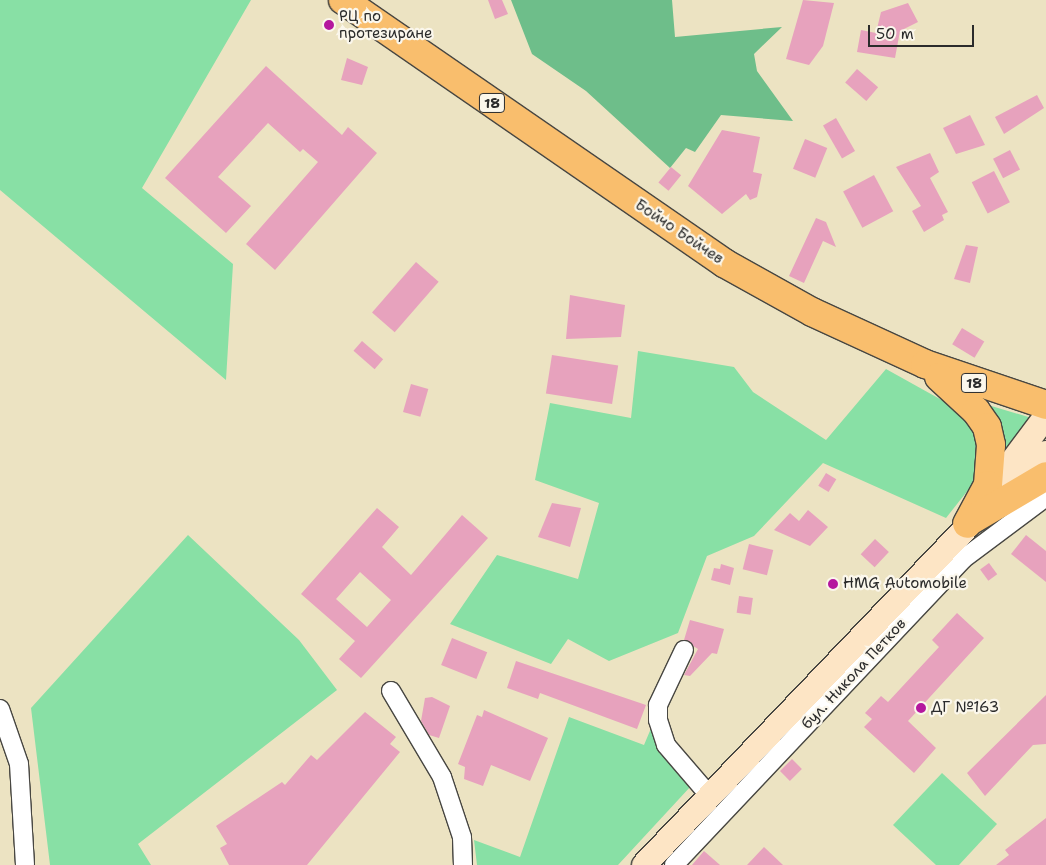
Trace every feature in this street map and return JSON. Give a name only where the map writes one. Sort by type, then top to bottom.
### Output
[{"type":"highway","name":"Бойчо Бойчев","points":[[343,0],[724,263],[812,312],[925,364],[1039,399]]},
{"type":"highway","points":[[925,364],[963,397],[988,427],[992,466],[988,486],[967,524]]},
{"type":"highway","points":[[967,524],[1046,476]]},
{"type":"street","name":"бул. Никола Петков","points":[[967,524],[1046,416]]},
{"type":"street","name":"бул. Никола Петков","points":[[644,865],[967,524],[1046,453]]},
{"type":"street","name":"бул. Никола Петков","points":[[674,865],[963,558],[1046,497]]},
{"type":"street","points":[[684,650],[658,705],[658,720],[666,745],[709,795]]},
{"type":"street","points":[[391,691],[442,777],[462,837],[463,865]]},
{"type":"street","points":[[0,709],[19,764],[25,865]]},
{"type":"green space","points":[[0,0],[251,0],[142,188],[233,264],[226,380],[0,190]]},
{"type":"green space","points":[[511,0],[672,0],[675,37],[782,27],[754,54],[757,71],[793,121],[721,115],[695,152],[686,148],[670,168],[586,91],[532,54]]},
{"type":"green space","points":[[638,351],[734,367],[753,392],[826,440],[886,369],[965,413],[982,449],[980,475],[946,518],[823,463],[754,536],[707,556],[678,633],[609,661],[568,639],[551,664],[450,624],[497,555],[578,579],[599,503],[535,480],[550,403],[631,418]]},
{"type":"green space","points":[[978,402],[1035,419],[999,468]]},
{"type":"green space","points":[[188,535],[299,640],[337,690],[138,844],[151,865],[50,865],[31,708]]},
{"type":"green space","points":[[569,717],[644,745],[652,726],[691,786],[618,865],[477,865],[474,840],[520,857]]},
{"type":"green space","points":[[942,773],[997,824],[959,865],[936,865],[893,825]]},
{"type":"building","points":[[488,0],[502,0],[508,14],[495,19]]},
{"type":"building","points":[[803,0],[834,3],[823,46],[809,65],[786,59]]},
{"type":"building","points":[[908,3],[918,22],[900,31],[895,58],[857,52],[861,30],[876,33],[881,12]]},
{"type":"building","points":[[347,58],[368,67],[362,85],[341,80]]},
{"type":"building","points":[[266,66],[342,135],[348,127],[377,153],[275,270],[246,244],[318,162],[303,149],[300,152],[268,123],[218,177],[251,206],[226,233],[165,178]]},
{"type":"building","points":[[857,69],[878,87],[866,101],[845,83]]},
{"type":"building","points":[[1037,95],[1044,108],[1004,134],[995,117]]},
{"type":"building","points":[[970,115],[985,145],[956,154],[943,128]]},
{"type":"building","points":[[836,118],[855,151],[842,158],[823,126]]},
{"type":"building","points":[[722,130],[760,137],[753,172],[762,174],[757,197],[750,200],[746,194],[722,214],[688,186]]},
{"type":"building","points":[[805,139],[827,148],[815,178],[793,169]]},
{"type":"building","points":[[1010,150],[1020,170],[1003,178],[993,159]]},
{"type":"building","points":[[930,153],[939,172],[930,178],[948,212],[942,215],[944,220],[924,232],[912,211],[921,206],[896,167]]},
{"type":"building","points":[[671,167],[681,175],[669,191],[658,183]]},
{"type":"building","points":[[994,171],[1010,202],[988,214],[972,182]]},
{"type":"building","points":[[874,175],[893,211],[862,228],[843,191]]},
{"type":"building","points":[[816,218],[826,222],[836,247],[823,241],[804,283],[789,276]]},
{"type":"building","points":[[966,245],[978,247],[970,283],[954,279]]},
{"type":"building","points":[[416,262],[439,282],[395,332],[372,313]]},
{"type":"building","points":[[570,295],[625,305],[621,337],[566,339]]},
{"type":"building","points":[[962,328],[984,341],[975,358],[952,344]]},
{"type":"building","points":[[362,341],[383,359],[375,369],[353,351]]},
{"type":"building","points":[[552,355],[618,365],[612,404],[546,394]]},
{"type":"building","points":[[411,384],[428,389],[420,417],[403,412]]},
{"type":"building","points":[[826,473],[836,479],[829,492],[818,486]]},
{"type":"building","points":[[552,503],[581,508],[570,547],[538,537]]},
{"type":"building","points":[[377,508],[399,527],[382,547],[411,575],[462,515],[488,538],[361,678],[339,659],[355,641],[301,594]],"holes":[[[360,572],[391,600],[367,627],[336,599]]]},
{"type":"building","points":[[808,510],[828,527],[810,546],[774,530],[790,513],[799,521]]},
{"type":"building","points":[[1026,535],[1046,551],[1046,582],[1011,554]]},
{"type":"building","points":[[875,539],[889,552],[875,567],[861,554]]},
{"type":"building","points":[[749,544],[773,550],[767,575],[743,569]]},
{"type":"building","points":[[989,563],[997,574],[988,581],[980,569]]},
{"type":"building","points":[[721,564],[734,568],[730,585],[711,580],[714,568],[720,569]]},
{"type":"building","points":[[739,596],[753,598],[750,615],[737,613]]},
{"type":"building","points":[[957,613],[984,638],[908,721],[936,748],[914,773],[864,727],[872,719],[865,713],[881,696],[888,702],[939,647],[932,640]]},
{"type":"building","points":[[690,620],[724,629],[717,654],[712,653],[690,676],[684,675],[698,649],[684,640]]},
{"type":"building","points":[[452,638],[487,652],[476,679],[441,665]]},
{"type":"building","points":[[516,661],[646,705],[637,729],[540,693],[538,699],[507,688]]},
{"type":"building","points":[[1046,695],[1046,744],[1033,745],[985,796],[967,773]]},
{"type":"building","points":[[432,697],[450,706],[439,738],[429,735],[421,721],[425,698]]},
{"type":"building","points":[[484,710],[548,738],[530,781],[491,765],[483,786],[464,779],[465,767],[458,764],[477,715],[482,717]]},
{"type":"building","points":[[365,712],[396,737],[390,744],[400,752],[307,865],[229,865],[220,848],[227,844],[216,826],[282,782],[285,785],[311,755],[317,760]]},
{"type":"building","points":[[792,759],[802,769],[790,781],[780,771]]},
{"type":"building","points":[[1046,818],[1046,865],[996,865],[1009,855],[1005,850]]},
{"type":"building","points":[[764,847],[783,865],[747,865]]},
{"type":"building","points":[[704,851],[720,865],[692,865]]},
{"type":"place","name":"РЦ по протезиране","points":[[329,25]]},
{"type":"place","name":"HMG Automobile","points":[[833,584]]},
{"type":"place","name":"ДГ №163","points":[[921,708]]}]
